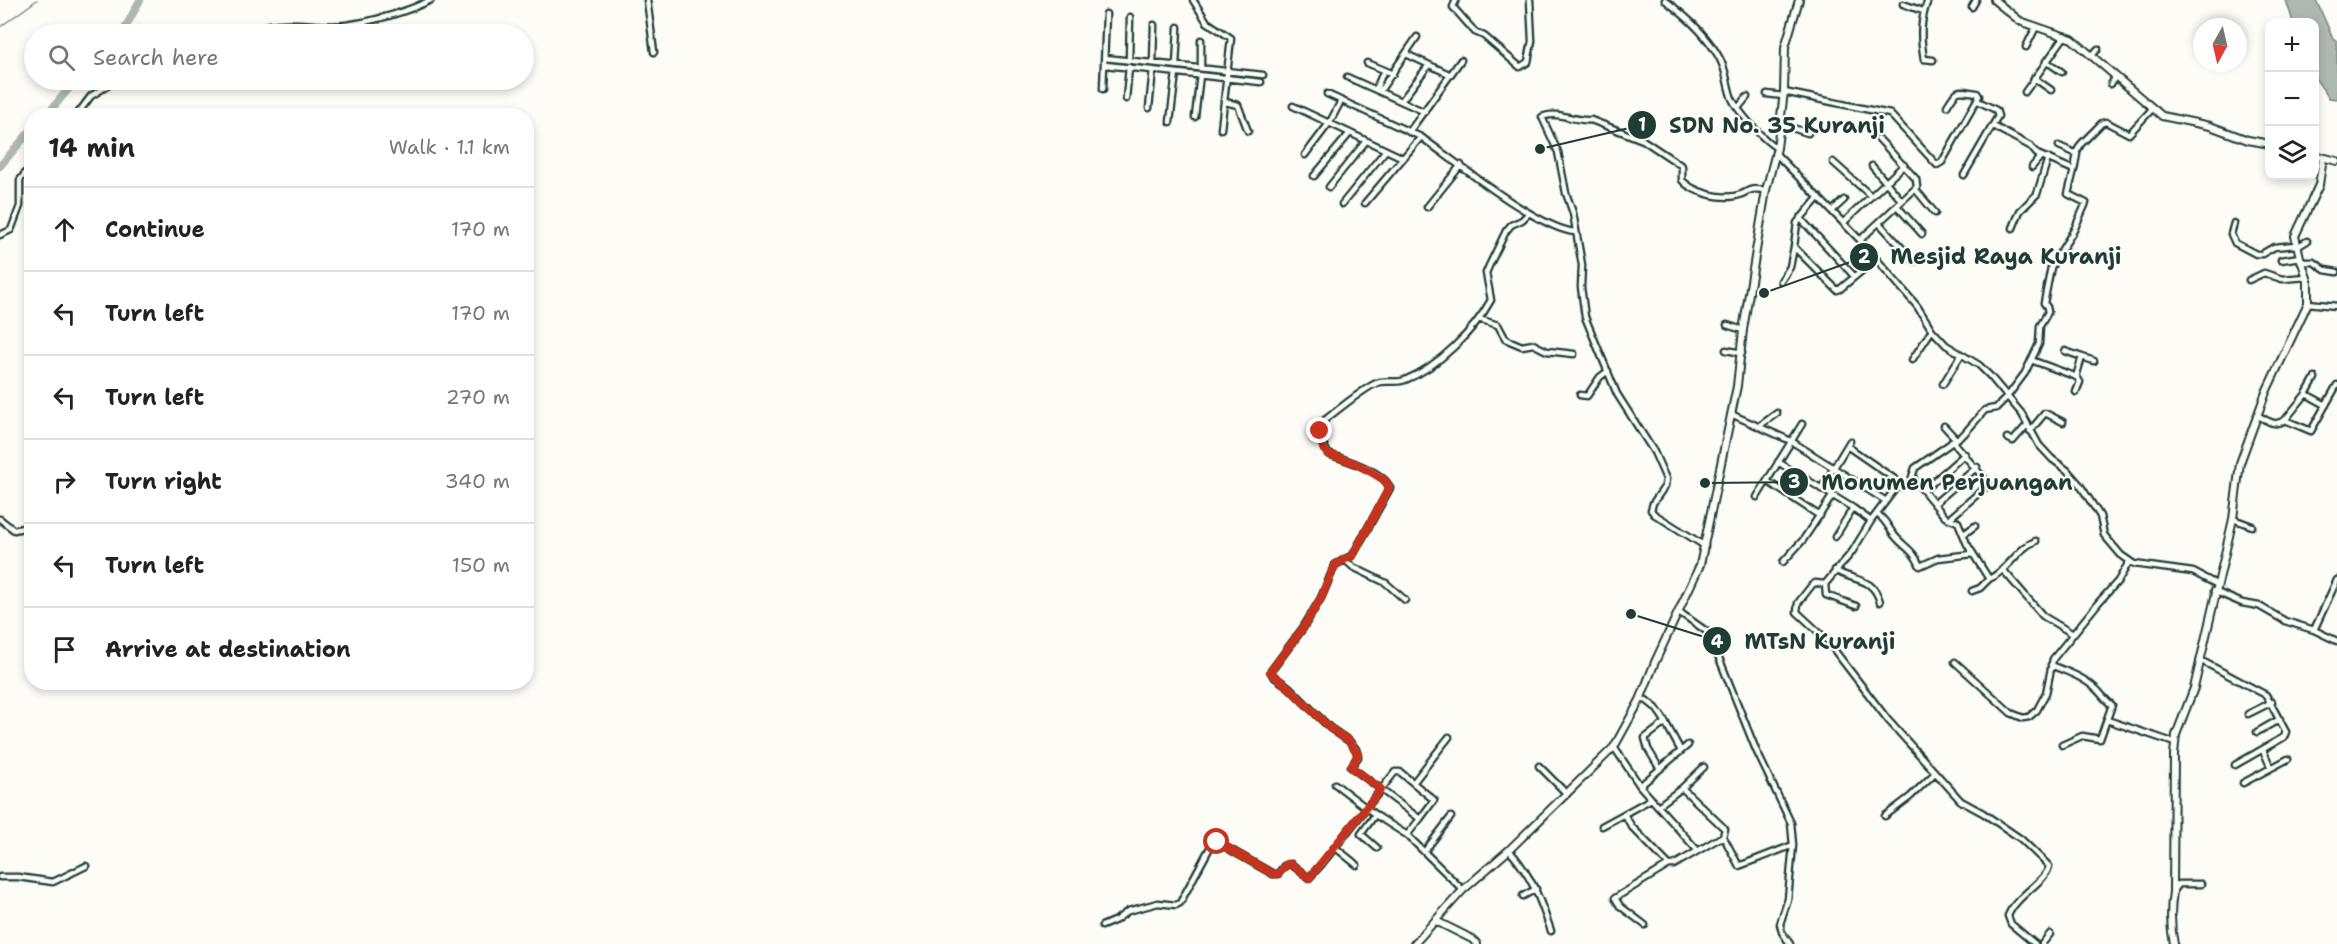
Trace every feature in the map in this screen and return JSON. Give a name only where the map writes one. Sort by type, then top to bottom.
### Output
[{"type":"street","points":[[352,24],[431,0]]},
{"type":"street","points":[[647,0],[654,52]]},
{"type":"street","points":[[1193,0],[1207,22],[1231,38],[1221,129]]},
{"type":"street","points":[[1453,1],[1453,7],[1475,32],[1484,36],[1520,68],[1528,63],[1532,48],[1530,0]]},
{"type":"street","points":[[1665,0],[1691,20],[1717,53],[1725,67],[1731,96],[1738,108],[1766,141],[1860,240],[1917,306],[1932,330],[1946,345],[1984,370],[2022,414],[2030,431],[2046,453],[2062,465],[2080,485],[2100,516],[2104,535],[2114,548],[2129,562],[2188,570],[2208,578],[2215,588],[2242,603],[2259,606],[2285,621],[2314,630],[2337,641]]},
{"type":"street","points":[[1414,944],[1463,890],[1509,850],[1614,747],[1640,700],[1700,565],[1731,414],[1766,190],[1776,151],[1784,94],[1785,47],[1799,0]]},
{"type":"street","points":[[1928,0],[1923,11],[1921,33],[1923,58],[1933,60]]},
{"type":"street","points":[[1972,7],[1976,0]]},
{"type":"street","points":[[1994,0],[2013,17],[2066,36],[2092,55],[2162,116],[2210,126],[2248,140],[2265,143]]},
{"type":"street","points":[[1903,4],[1923,11]]},
{"type":"street","points":[[1103,89],[1106,14]]},
{"type":"street","points":[[1129,61],[1130,17]]},
{"type":"street","points":[[1153,63],[1154,25]]},
{"type":"street","points":[[1176,66],[1178,27]]},
{"type":"street","points":[[2026,47],[2036,27]]},
{"type":"street","points":[[2025,92],[2066,36]]},
{"type":"street","points":[[1378,90],[1417,37]]},
{"type":"street","points":[[1201,40],[1201,68]]},
{"type":"street","points":[[2092,55],[2097,49]]},
{"type":"street","points":[[1406,54],[1451,75]]},
{"type":"street","points":[[1105,58],[1263,75]]},
{"type":"street","points":[[1409,132],[1461,60]]},
{"type":"street","points":[[2046,61],[2062,72]]},
{"type":"street","points":[[1367,63],[1392,74]]},
{"type":"street","points":[[1105,65],[1261,82]]},
{"type":"street","points":[[1402,100],[1428,66]]},
{"type":"street","points":[[1126,99],[1129,68]]},
{"type":"street","points":[[1149,108],[1153,70]]},
{"type":"street","points":[[1378,90],[1384,70]]},
{"type":"street","points":[[1170,122],[1176,73]]},
{"type":"street","points":[[1195,117],[1200,75]]},
{"type":"street","points":[[1347,77],[1425,112]]},
{"type":"street","points":[[2111,84],[2115,77]]},
{"type":"street","points":[[2034,78],[2051,90]]},
{"type":"street","points":[[82,108],[91,96],[101,90]]},
{"type":"street","points":[[1767,94],[1784,94],[1890,114],[1929,159],[1938,166],[1979,96],[1977,93],[1959,90],[1955,92],[1947,106]]},
{"type":"street","points":[[1327,94],[1421,137],[1529,213],[1563,230],[1575,232]]},
{"type":"street","points":[[1738,108],[1747,97]]},
{"type":"street","points":[[1305,155],[1330,122],[1341,100]]},
{"type":"street","points":[[1964,175],[1998,117],[1998,112],[1978,101]]},
{"type":"street","points":[[1225,102],[1238,105],[1248,131]]},
{"type":"street","points":[[1293,106],[1403,158]]},
{"type":"street","points":[[1989,579],[1973,554],[1958,522],[1949,519],[1934,504],[1912,477],[1913,470],[1964,434],[1984,410],[1996,408],[2025,373],[2040,341],[2040,326],[2048,312],[2048,307],[2044,303],[2049,272],[2064,243],[2074,230],[2085,203],[2067,194],[2076,153],[2081,144],[2102,123],[2108,123],[2129,134],[2153,108]]},
{"type":"street","points":[[1705,546],[1651,510],[1665,486],[1666,479],[1617,394],[1583,309],[1582,265],[1573,213],[1566,193],[1558,152],[1542,117],[1557,114],[1582,121],[1594,121],[1643,140],[1682,166],[1682,180],[1694,189],[1732,197],[1750,188],[1766,190]]},
{"type":"street","points":[[1780,124],[1808,133]]},
{"type":"street","points":[[1993,126],[2030,146],[2041,156],[2074,170]]},
{"type":"street","points":[[1314,176],[1350,133]]},
{"type":"street","points":[[1365,203],[1421,137]]},
{"type":"street","points":[[1860,240],[1916,190],[1917,181],[1878,138]]},
{"type":"street","points":[[1329,187],[1366,141]]},
{"type":"street","points":[[2059,146],[2076,153]]},
{"type":"street","points":[[1342,204],[1386,150]]},
{"type":"street","points":[[2032,167],[2041,156]]},
{"type":"street","points":[[2319,156],[2337,161]]},
{"type":"street","points":[[2174,944],[2170,922],[2173,892],[2171,848],[2175,743],[2192,693],[2233,519],[2238,471],[2257,415],[2308,303],[2307,277],[2296,246],[2297,228],[2319,185],[2323,157]]},
{"type":"street","points":[[2013,228],[2020,211],[2037,194],[2048,158]]},
{"type":"street","points":[[1833,162],[1871,196]]},
{"type":"street","points":[[1427,207],[1461,165]]},
{"type":"street","points":[[1843,223],[1904,165]]},
{"type":"street","points":[[1872,166],[1902,201]]},
{"type":"street","points":[[0,235],[11,230],[20,206],[20,180],[24,175]]},
{"type":"street","points":[[1916,190],[1935,213]]},
{"type":"street","points":[[1781,281],[1790,267],[1797,222],[1819,197]]},
{"type":"street","points":[[1832,211],[1844,200]]},
{"type":"street","points":[[1897,206],[1922,234]]},
{"type":"street","points":[[1420,819],[1351,767],[1358,754],[1349,741],[1330,728],[1270,672],[1303,628],[1321,598],[1335,565],[1353,555],[1389,488],[1385,480],[1355,463],[1328,454],[1320,439],[1321,423],[1375,383],[1402,382],[1416,375],[1452,348],[1470,331],[1491,300],[1486,273],[1495,252],[1511,225],[1522,220],[1529,213]]},
{"type":"street","points":[[1800,218],[1854,276]]},
{"type":"street","points":[[1879,223],[1914,261]]},
{"type":"street","points":[[2234,223],[2231,234],[2235,243],[2256,254],[2262,254],[2274,247],[2296,246],[2307,241]]},
{"type":"street","points":[[1794,247],[1837,290],[1876,259]]},
{"type":"street","points":[[2281,260],[2314,261],[2325,270],[2337,272]]},
{"type":"street","points":[[2249,280],[2264,273],[2282,279],[2307,277]]},
{"type":"street","points":[[2308,303],[2337,306]]},
{"type":"street","points":[[1479,319],[1498,326],[1505,338],[1520,345],[1533,344],[1547,351],[1574,354]]},
{"type":"street","points":[[1727,325],[1743,330]]},
{"type":"street","points":[[1912,360],[1932,330]]},
{"type":"street","points":[[1726,351],[1742,353]]},
{"type":"street","points":[[2065,351],[2094,361]]},
{"type":"street","points":[[1943,384],[1961,355]]},
{"type":"street","points":[[2076,376],[2082,357]]},
{"type":"street","points":[[2031,360],[2076,376],[2080,382],[2076,392]]},
{"type":"street","points":[[1580,395],[1587,396],[1600,377],[1608,371]]},
{"type":"street","points":[[2257,415],[2275,424],[2285,420],[2306,394],[2315,378]]},
{"type":"street","points":[[2285,420],[2311,431],[2337,385]]},
{"type":"street","points":[[2306,394],[2326,405]]},
{"type":"street","points":[[1758,427],[1777,413]]},
{"type":"street","points":[[2030,431],[2045,413],[2063,422]]},
{"type":"street","points":[[1731,414],[1791,441],[1886,501]]},
{"type":"street","points":[[1757,497],[1802,424]]},
{"type":"street","points":[[2007,438],[2012,441],[2027,425]]},
{"type":"street","points":[[1944,426],[1988,482],[1988,486],[1949,519]]},
{"type":"street","points":[[1821,489],[1848,444],[1896,480],[1898,485],[1871,520],[1852,552],[1825,584],[1826,595],[1856,606]]},
{"type":"street","points":[[1924,490],[1965,454]]},
{"type":"street","points":[[1779,462],[1871,520]]},
{"type":"street","points":[[1934,504],[1977,467]]},
{"type":"street","points":[[1767,481],[1820,516]]},
{"type":"street","points":[[1783,562],[1803,540],[1833,495]]},
{"type":"street","points":[[1835,537],[1852,508]]},
{"type":"street","points":[[1876,514],[1882,517],[1891,531],[1912,550],[1920,566],[1938,558],[1973,554]]},
{"type":"street","points":[[0,519],[10,529],[24,528]]},
{"type":"street","points":[[2233,519],[2252,526]]},
{"type":"street","points":[[1964,534],[1975,526]]},
{"type":"street","points":[[1972,591],[1980,588],[2004,570],[2027,545],[2036,541]]},
{"type":"street","points":[[1344,559],[1353,567],[1386,583],[1406,600]]},
{"type":"street","points":[[1955,662],[2011,713],[2023,718],[2033,714],[2046,693],[2053,659],[2118,581],[2129,562]]},
{"type":"street","points":[[1835,570],[1844,576],[1867,583],[1878,592],[1880,602]]},
{"type":"street","points":[[2004,570],[2040,613],[2073,634]]},
{"type":"street","points":[[2314,630],[2337,580]]},
{"type":"street","points":[[1825,584],[1812,585],[1798,603],[1797,612],[1826,638],[1888,720],[1963,803],[1983,813],[2021,839],[2049,866],[2045,875],[2016,901],[2008,916],[2011,924],[2035,944]]},
{"type":"street","points":[[1678,614],[1692,620],[1709,633],[1756,750],[1791,823],[1793,845],[1788,899],[1780,924],[1790,944]]},
{"type":"street","points":[[2199,660],[2258,689],[2270,698],[2286,732],[2284,737],[2235,765]]},
{"type":"street","points":[[2051,665],[2096,688],[2102,698],[2112,705],[2100,739],[2082,736],[2062,745]]},
{"type":"street","points":[[1640,700],[1651,703],[1681,751]]},
{"type":"street","points":[[2248,714],[2272,702]]},
{"type":"street","points":[[2257,732],[2280,719]]},
{"type":"street","points":[[2107,720],[2175,743]]},
{"type":"street","points":[[1660,769],[1645,738],[1665,723]]},
{"type":"street","points":[[1413,783],[1449,737]]},
{"type":"street","points":[[1640,786],[1688,746]]},
{"type":"street","points":[[1614,747],[1640,786],[1698,851]]},
{"type":"street","points":[[2263,750],[2271,768]]},
{"type":"street","points":[[2243,783],[2288,759]]},
{"type":"street","points":[[1539,766],[1567,794]]},
{"type":"street","points":[[1658,806],[1704,767]]},
{"type":"street","points":[[1102,926],[1128,911],[1158,903],[1176,905],[1180,903],[1213,842],[1217,842],[1273,874],[1278,874],[1287,864],[1291,864],[1309,878],[1395,771],[1400,772],[1434,800],[1407,835]]},
{"type":"street","points":[[1885,816],[1910,797],[1935,773]]},
{"type":"street","points":[[1335,784],[1375,815],[1407,835],[1463,890]]},
{"type":"street","points":[[1645,925],[1620,906],[1616,898],[1669,865],[1674,865],[1723,836],[1725,829],[1682,788]]},
{"type":"street","points":[[1602,826],[1651,799]]},
{"type":"street","points":[[1624,814],[1632,827],[1669,865]]},
{"type":"street","points":[[1361,834],[1375,815]]},
{"type":"street","points":[[1424,852],[1450,817]]},
{"type":"street","points":[[1350,828],[1377,848]]},
{"type":"street","points":[[1723,836],[1739,866],[1793,845]]},
{"type":"street","points":[[1335,848],[1357,865]]},
{"type":"street","points":[[1509,850],[1526,870],[1536,889],[1551,931]]},
{"type":"street","points":[[0,877],[53,882],[86,866]]},
{"type":"street","points":[[2173,892],[2179,884],[2201,884]]},
{"type":"street","points":[[1523,896],[1536,889]]},
{"type":"street","points":[[1436,921],[1472,939],[1477,944]]},
{"type":"street","points":[[2042,944],[2050,934]]},
{"type":"shaded area","points":[[2286,0],[2316,0],[2333,38],[2337,41],[2337,99],[2329,98],[2319,84],[2319,18],[2292,18]]},
{"type":"shaded area","points":[[379,17],[380,24],[348,24]]},
{"type":"waterway","points":[[0,27],[37,0]]},
{"type":"waterway","points":[[127,24],[140,0]]},
{"type":"waterway","points":[[53,108],[68,90]]},
{"type":"waterway","points":[[0,166],[24,138]]},
{"type":"place","name":"SDN No. 35 Kuranji","points":[[1540,149]]},
{"type":"place","name":"Mesjid Raya Kuranji","points":[[1764,293]]},
{"type":"place","name":"Monumen Perjuangan","points":[[1705,483]]},
{"type":"place","name":"MTsN Kuranji","points":[[1631,614]]},
{"type":"route","points":[[1217,842],[1273,874],[1278,874],[1284,866],[1291,864],[1309,878],[1381,789],[1351,767],[1358,754],[1349,741],[1330,728],[1270,672],[1303,628],[1321,598],[1335,565],[1353,555],[1373,515],[1388,493],[1388,483],[1385,480],[1355,463],[1328,454],[1323,448],[1320,431]]}]
